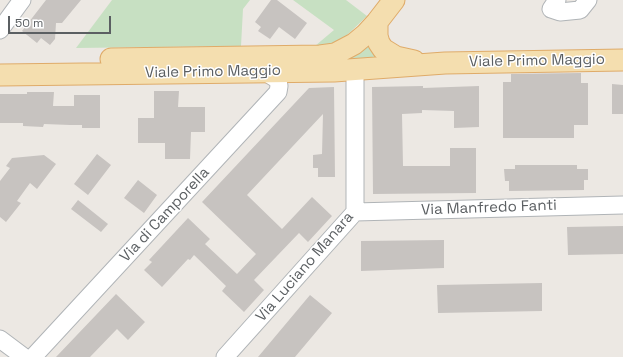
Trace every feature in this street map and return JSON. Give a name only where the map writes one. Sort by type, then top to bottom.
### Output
[{"type":"main road","name":"Viale Primo Maggio","points":[[394,0],[378,33],[383,49],[396,57],[427,64]]},
{"type":"main road","name":"Viale Primo Maggio","points":[[0,60],[325,56],[334,54],[349,47],[366,34],[378,33]]},
{"type":"main road","name":"Viale Primo Maggio","points":[[0,75],[354,70],[427,64],[623,60]]},
{"type":"street","points":[[0,30],[22,0]]},
{"type":"street","points":[[557,0],[551,9],[560,12],[580,10],[588,0]]},
{"type":"street","name":"Via Luciano Manara","points":[[225,357],[355,212],[354,70]]},
{"type":"street","name":"Via di Camporella","points":[[33,357],[278,92],[278,80],[265,72]]},
{"type":"street","name":"Via Manfredo Fanti","points":[[355,212],[623,205]]},
{"type":"street","points":[[0,339],[24,357]]},
{"type":"green space","points":[[112,0],[250,0],[243,9],[241,46],[76,48]]},
{"type":"green space","points":[[293,0],[346,0],[367,16],[345,37],[326,47],[315,46],[334,30]]},
{"type":"green space","points":[[367,40],[385,61],[338,61]]},
{"type":"building","points":[[46,0],[81,0],[62,23],[56,23],[55,39],[50,45],[41,38],[37,43],[22,31]]},
{"type":"building","points":[[271,0],[277,0],[307,23],[295,39],[279,27],[270,39],[258,31],[261,27],[255,22]]},
{"type":"building","points":[[581,73],[581,83],[588,83],[588,125],[574,125],[574,138],[503,138],[503,82],[511,82],[511,74]]},
{"type":"building","points":[[612,84],[623,85],[623,114],[612,114]]},
{"type":"building","points":[[423,86],[423,88],[479,86],[479,127],[454,128],[454,111],[422,110],[422,113],[402,114],[403,166],[450,166],[450,148],[476,148],[476,193],[373,194],[372,87]]},
{"type":"building","points":[[334,87],[335,177],[318,177],[318,168],[313,168],[313,155],[322,154],[323,114],[247,195],[282,229],[312,197],[332,216],[308,242],[299,233],[254,280],[264,290],[244,312],[222,291],[226,286],[194,255],[190,260],[188,259],[162,287],[144,270],[152,262],[149,260],[188,218],[210,239],[205,244],[237,274],[256,254],[202,202],[309,88]]},
{"type":"building","points":[[154,91],[179,91],[178,107],[205,107],[205,132],[191,132],[190,159],[165,159],[165,143],[138,143],[138,118],[154,118]]},
{"type":"building","points":[[27,92],[54,92],[53,106],[74,106],[74,95],[100,95],[100,128],[82,128],[82,125],[44,124],[43,127],[23,126],[23,123],[0,123],[0,94],[27,94]]},
{"type":"building","points":[[97,154],[111,165],[88,195],[74,184]]},
{"type":"building","points":[[44,155],[56,164],[37,189],[30,183],[17,201],[21,203],[6,222],[0,217],[0,181],[10,168],[6,166],[12,158]]},
{"type":"building","points":[[515,165],[577,165],[577,169],[588,169],[588,180],[584,180],[584,190],[509,191],[509,181],[505,181],[504,169],[515,169]]},
{"type":"building","points":[[138,180],[157,195],[144,213],[124,198]]},
{"type":"building","points":[[78,200],[108,224],[101,232],[71,209]]},
{"type":"building","points":[[623,226],[623,254],[568,255],[567,227]]},
{"type":"building","points":[[444,240],[444,268],[361,271],[361,241]]},
{"type":"building","points":[[542,283],[542,311],[438,313],[437,285]]},
{"type":"building","points":[[116,294],[145,322],[128,340],[117,329],[90,357],[56,357]]},
{"type":"building","points":[[310,295],[332,313],[295,357],[258,357]]}]
